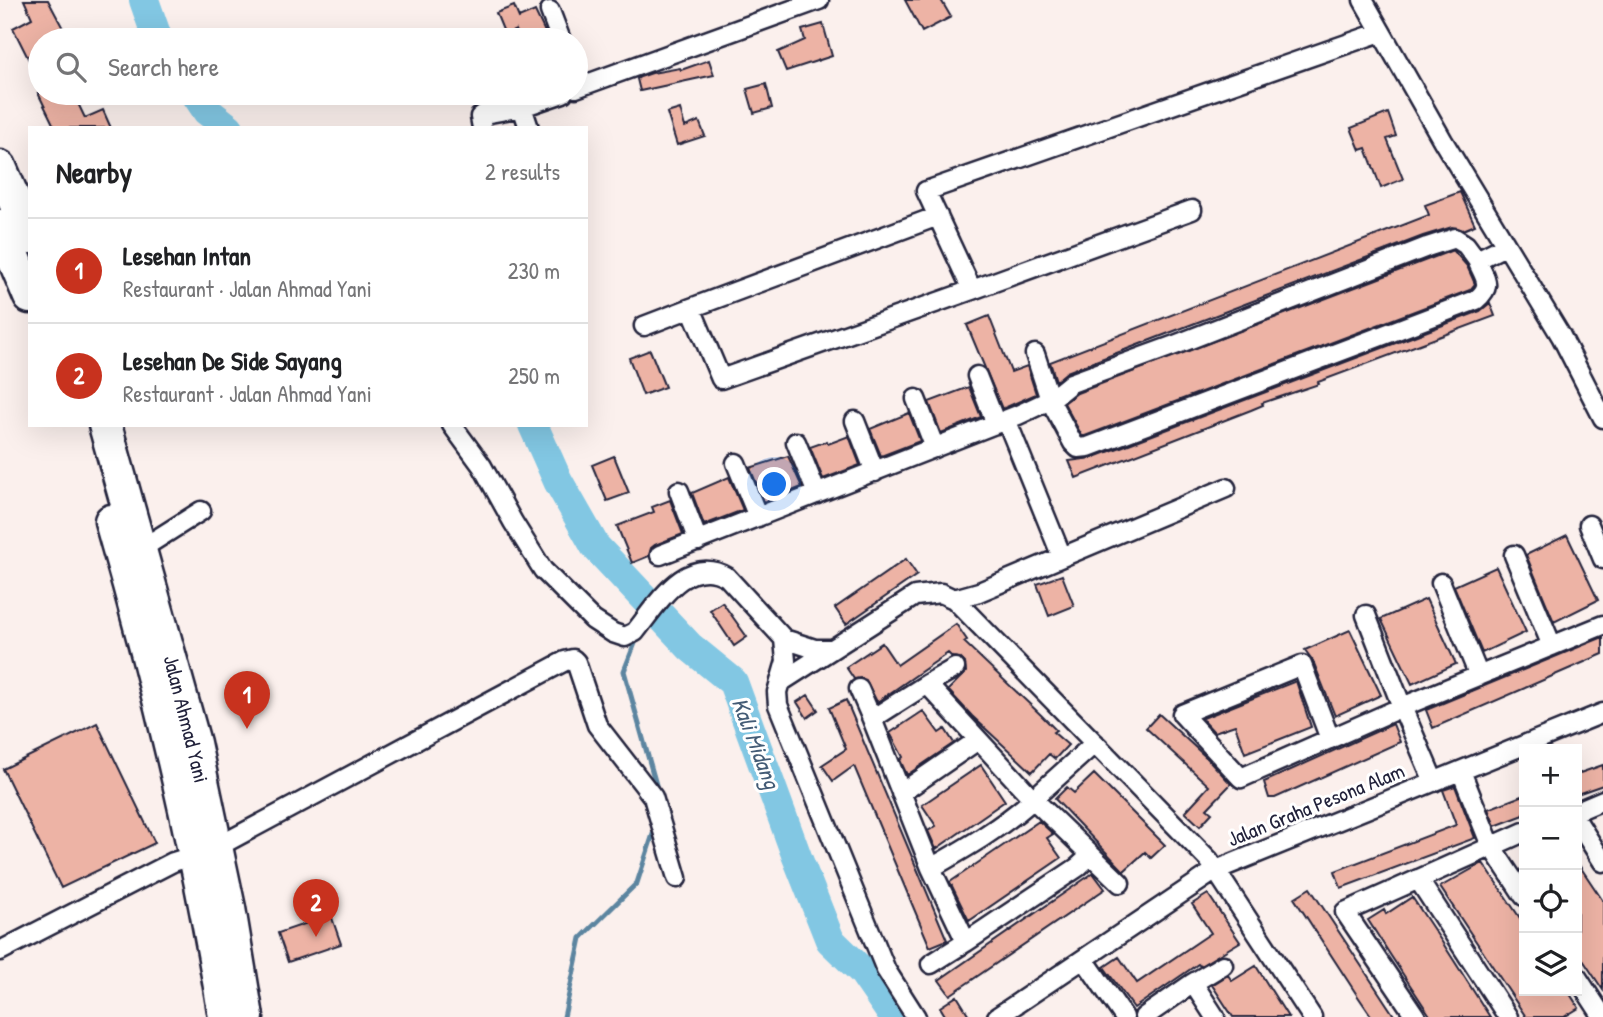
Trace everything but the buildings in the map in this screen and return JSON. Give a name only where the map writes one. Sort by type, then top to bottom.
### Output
[{"type":"highway","points":[[0,167],[28,289]]},
{"type":"highway","points":[[84,427],[183,746]]},
{"type":"highway","name":"Jalan Ahmad Yani","points":[[106,427],[141,549],[206,851],[247,1017]]},
{"type":"highway","points":[[206,851],[225,1017]]},
{"type":"street","points":[[588,82],[819,0]]},
{"type":"street","points":[[1363,0],[1505,246],[1561,336],[1603,418]]},
{"type":"street","points":[[550,11],[556,28]]},
{"type":"street","points":[[972,290],[926,191],[1381,32]]},
{"type":"street","points":[[482,126],[482,115],[527,105]]},
{"type":"street","points":[[522,107],[528,126]]},
{"type":"street","points":[[691,308],[721,379],[1192,210]]},
{"type":"street","points":[[644,326],[938,216]]},
{"type":"street","points":[[660,555],[935,448],[1003,427],[1050,400],[1071,383],[1448,239],[1460,240],[1476,260],[1487,286],[1476,300],[1088,447],[1075,446],[1050,400],[1035,354]]},
{"type":"street","points":[[1476,260],[1505,246]]},
{"type":"street","points":[[977,376],[1062,557]]},
{"type":"street","points":[[916,398],[935,448]]},
{"type":"street","points":[[855,421],[875,471]]},
{"type":"street","points":[[453,427],[482,466],[543,570],[593,620],[612,633],[625,637],[635,632],[679,579],[707,570],[718,571],[727,577],[784,639],[815,649],[831,649]]},
{"type":"street","points":[[796,442],[817,494]]},
{"type":"street","points":[[736,463],[758,517]]},
{"type":"street","points":[[954,599],[979,592],[1226,488]]},
{"type":"street","points":[[679,491],[698,541]]},
{"type":"street","points":[[141,549],[201,511]]},
{"type":"street","points":[[1589,525],[1603,559]]},
{"type":"street","points":[[1514,555],[1552,646]]},
{"type":"street","points":[[1441,583],[1479,676]]},
{"type":"street","points":[[781,682],[915,596],[941,593],[954,599],[1209,860],[1312,1017]]},
{"type":"street","name":"Jalan Graha Pesona Alam","points":[[1366,614],[1434,782]]},
{"type":"street","points":[[1330,739],[1302,665],[1182,714],[1241,778],[1330,739],[1402,707],[1603,625]]},
{"type":"street","points":[[784,639],[786,661],[777,692],[778,705],[886,970],[916,1017]]},
{"type":"street","points":[[0,951],[173,862],[206,851],[571,659],[576,662],[597,725],[653,797],[677,877]]},
{"type":"street","points":[[872,719],[955,668]]},
{"type":"street","points":[[927,684],[1033,799],[1120,883]]},
{"type":"street","points":[[859,689],[931,868],[966,942]]},
{"type":"street","name":"Jalan Graha Pesona Alam","points":[[997,1017],[1216,870],[1603,713]]},
{"type":"street","points":[[901,793],[978,740]]},
{"type":"street","points":[[931,868],[1008,822],[1095,743]]},
{"type":"street","points":[[1461,771],[1491,846],[1519,888]]},
{"type":"street","points":[[1582,809],[1603,800]]},
{"type":"street","points":[[1582,829],[1603,862]]},
{"type":"street","points":[[1416,1017],[1345,912],[1519,834]]},
{"type":"street","points":[[931,964],[1078,867],[1091,855]]},
{"type":"street","points":[[1418,879],[1508,1017]]},
{"type":"street","points":[[1084,959],[1124,1017]]},
{"type":"street","points":[[1144,1017],[1223,965]]},
{"type":"street","points":[[1193,983],[1215,1017]]},
{"type":"street","points":[[1582,985],[1603,1017]]},
{"type":"waterway","name":"Kali Midang","points":[[144,0],[154,28]]},
{"type":"waterway","name":"Kali Midang","points":[[203,105],[226,126]]},
{"type":"waterway","name":"Kali Midang","points":[[534,427],[558,481],[595,546],[690,647],[733,682],[830,940],[863,972],[894,1017]]},
{"type":"waterway","points":[[637,638],[624,671],[658,792]]},
{"type":"waterway","points":[[564,1017],[581,938],[637,883],[656,825]]},
{"type":"place","name":"Lesehan Intan","points":[[247,729]]},
{"type":"place","name":"Lesehan De Side Sayang","points":[[316,937]]}]
